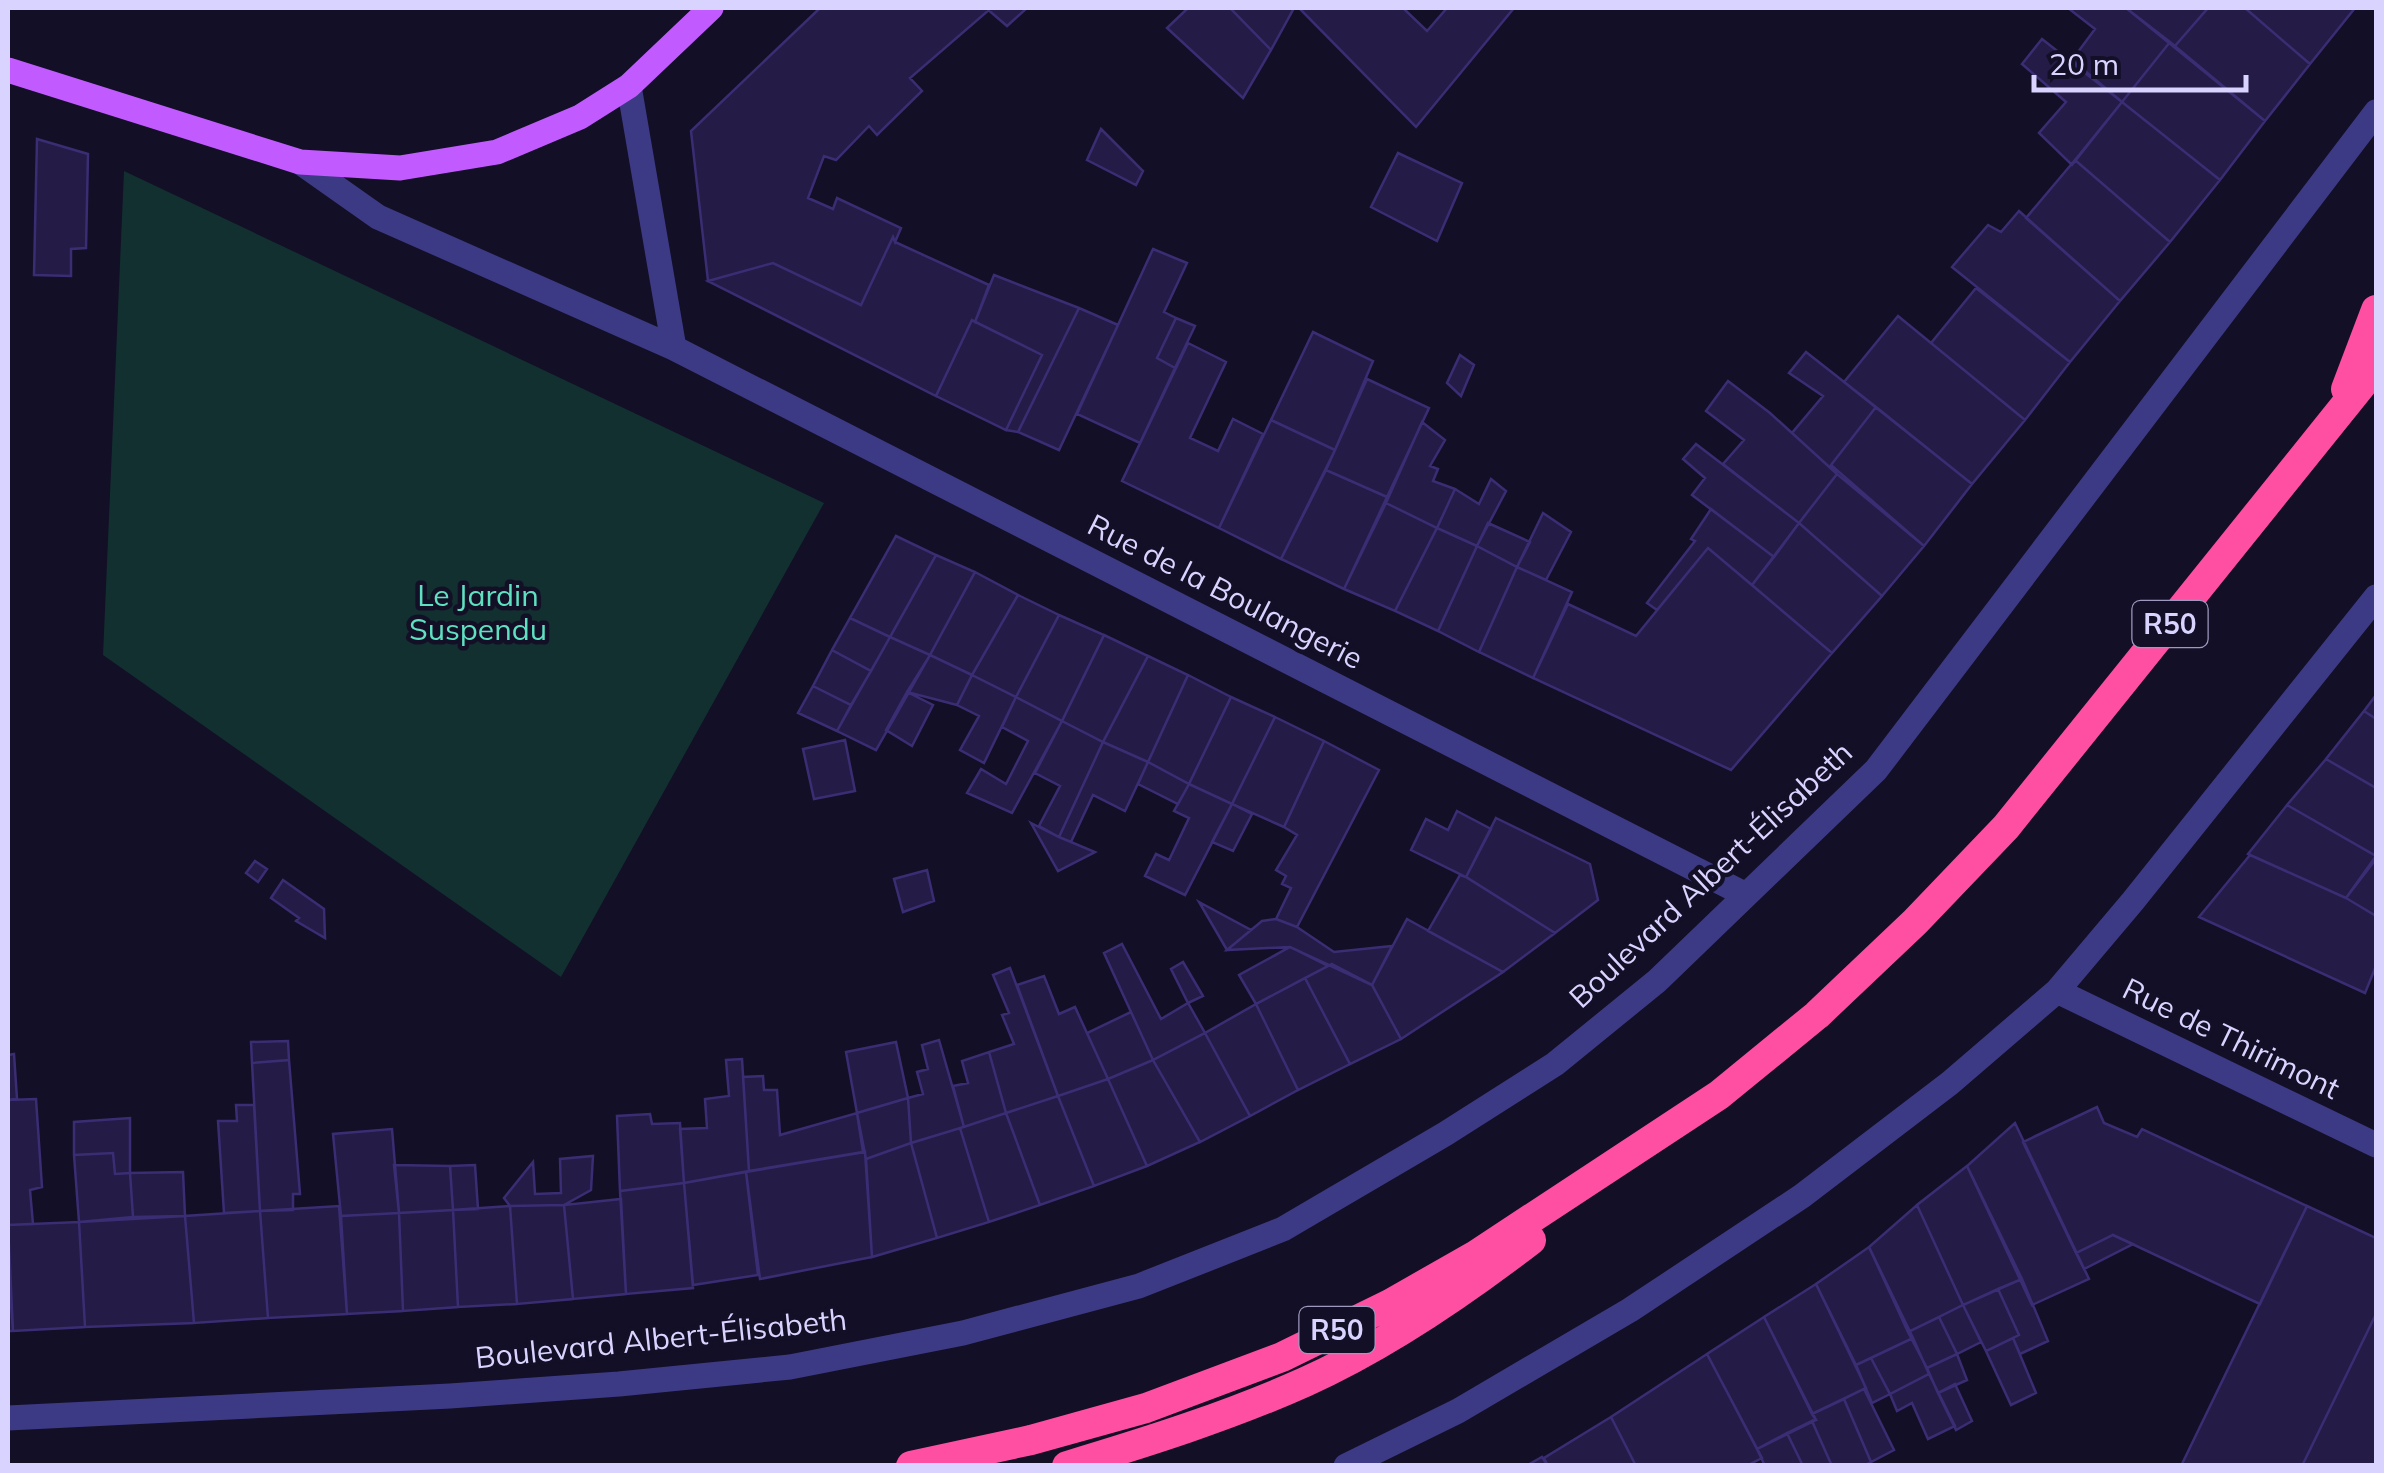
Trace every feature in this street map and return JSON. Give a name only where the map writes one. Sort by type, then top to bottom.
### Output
[{"type":"highway","points":[[2334,420],[2376,310]]},
{"type":"highway","name":"R50","points":[[911,1466],[1030,1440],[1146,1408],[1282,1357],[1390,1304],[1476,1255],[1719,1095],[1831,1002],[2006,828],[2376,366]]},
{"type":"highway","points":[[2334,420],[2376,379]]},
{"type":"highway","points":[[1067,1466],[1305,1382],[1394,1334],[1493,1269],[1719,1095]]},
{"type":"main road","points":[[8,70],[300,162],[400,168],[498,152],[580,117],[629,86],[712,8]]},
{"type":"street","points":[[629,86],[674,348]]},
{"type":"street","name":"Boulevard Albert-Élisabeth","points":[[8,1418],[450,1396],[790,1367],[963,1334],[1139,1286],[1283,1229],[1556,1064],[1657,981],[1876,770],[2376,112]]},
{"type":"street","name":"Rue de la Boulangerie","points":[[300,162],[378,217],[674,348],[1746,895]]},
{"type":"street","points":[[1346,1466],[1458,1410],[1630,1310],[1802,1196],[1950,1083],[2057,991],[2146,886],[2376,597]]},
{"type":"street","name":"Rue de Thirimont","points":[[2057,991],[2376,1145]]},
{"type":"green space","name":"Le Jardin Suspendu","points":[[124,171],[824,503],[561,977],[103,655]]},
{"type":"building","points":[[820,8],[989,10],[910,78],[922,91],[877,135],[869,126],[836,160],[824,156],[808,198],[833,209],[837,198],[901,228],[861,305],[773,263],[708,281],[691,131]]},
{"type":"building","points":[[986,8],[1027,8],[1007,26]]},
{"type":"building","points":[[1188,8],[1230,8],[1271,50],[1243,98],[1167,28]]},
{"type":"building","points":[[1230,8],[1294,8],[1271,50]]},
{"type":"building","points":[[1299,8],[1403,8],[1427,31],[1447,8],[1514,8],[1416,127]]},
{"type":"building","points":[[2068,8],[2126,8],[2170,42],[2122,102],[2072,60],[2095,29]]},
{"type":"building","points":[[2126,8],[2208,8],[2174,47]]},
{"type":"building","points":[[2208,8],[2245,8],[2310,64],[2265,121],[2174,47]]},
{"type":"building","points":[[2245,8],[2355,8],[2310,64]]},
{"type":"building","points":[[2042,39],[2122,102],[2072,165],[2039,133],[2066,102],[2022,64]]},
{"type":"building","points":[[2170,42],[2265,121],[2220,180],[2122,102]]},
{"type":"building","points":[[2122,102],[2220,180],[2170,242],[2075,160]]},
{"type":"building","points":[[1101,129],[1143,171],[1136,185],[1087,160]]},
{"type":"building","points":[[37,139],[88,154],[86,248],[71,249],[71,276],[34,275]]},
{"type":"building","points":[[1398,153],[1462,183],[1437,241],[1371,207]]},
{"type":"building","points":[[2075,160],[2170,242],[2120,301],[2026,218]]},
{"type":"building","points":[[2019,211],[2120,301],[2070,362],[1952,267],[1988,225],[2001,232]]},
{"type":"building","points":[[893,237],[895,242],[989,285],[975,322],[972,320],[936,396],[708,281],[773,263],[861,305]]},
{"type":"building","points":[[1153,249],[1187,263],[1164,312],[1176,318],[1157,358],[1175,368],[1140,443],[1077,414]]},
{"type":"building","points":[[994,275],[1079,308],[1018,432],[1006,430],[1042,355],[975,322]]},
{"type":"building","points":[[1976,288],[2070,362],[2025,420],[1931,343]]},
{"type":"building","points":[[1079,308],[1118,325],[1059,450],[1018,432]]},
{"type":"building","points":[[1898,316],[2025,420],[1972,484],[1844,382]]},
{"type":"building","points":[[1176,318],[1195,326],[1175,368],[1157,358]]},
{"type":"building","points":[[972,320],[1042,355],[1006,430],[936,396]]},
{"type":"building","points":[[1313,332],[1373,361],[1335,450],[1271,420]]},
{"type":"building","points":[[1188,343],[1226,362],[1190,438],[1218,451],[1233,419],[1263,434],[1219,528],[1122,481]]},
{"type":"building","points":[[1806,352],[1876,407],[1831,465],[1837,474],[1792,433],[1823,396],[1789,373]]},
{"type":"building","points":[[1460,355],[1474,365],[1461,396],[1447,383]]},
{"type":"building","points":[[1367,379],[1429,408],[1387,497],[1326,470]]},
{"type":"building","points":[[1728,381],[1837,474],[1799,523],[1723,464],[1744,440],[1706,411]]},
{"type":"building","points":[[1876,407],[1972,484],[1924,546],[1831,465]]},
{"type":"building","points":[[1271,420],[1335,450],[1281,559],[1219,528]]},
{"type":"building","points":[[1422,422],[1445,440],[1430,466],[1438,469],[1433,481],[1455,489],[1437,528],[1386,503]]},
{"type":"building","points":[[1696,444],[1799,523],[1774,557],[1692,495],[1705,478],[1683,459]]},
{"type":"building","points":[[1326,470],[1387,497],[1344,589],[1281,559]]},
{"type":"building","points":[[1837,474],[1924,546],[1882,596],[1799,523]]},
{"type":"building","points":[[1491,479],[1506,491],[1477,546],[1437,528],[1455,489],[1479,504]]},
{"type":"building","points":[[1386,503],[1437,528],[1395,611],[1344,589]]},
{"type":"building","points":[[1711,509],[1774,557],[1752,585],[1708,548],[1657,610],[1647,603],[1695,541],[1691,539]]},
{"type":"building","points":[[1543,513],[1571,532],[1546,580],[1517,567]]},
{"type":"building","points":[[1488,523],[1530,542],[1517,567],[1477,546]]},
{"type":"building","points":[[1799,523],[1882,596],[1832,653],[1752,585]]},
{"type":"building","points":[[1437,528],[1477,546],[1438,631],[1395,611]]},
{"type":"building","points":[[896,536],[936,555],[890,637],[850,618]]},
{"type":"building","points":[[1477,546],[1517,567],[1479,652],[1438,631]]},
{"type":"building","points":[[1708,548],[1832,653],[1731,770],[1533,678],[1568,604],[1636,636]]},
{"type":"building","points":[[936,555],[975,572],[930,655],[890,637]]},
{"type":"building","points":[[1517,567],[1572,592],[1533,678],[1479,652]]},
{"type":"building","points":[[975,572],[1018,595],[972,675],[930,655]]},
{"type":"building","points":[[1018,595],[1059,615],[1016,697],[972,675]]},
{"type":"building","points":[[1059,615],[1104,635],[1062,721],[1016,697]]},
{"type":"building","points":[[850,618],[890,637],[871,671],[832,650]]},
{"type":"building","points":[[1104,635],[1148,656],[1103,742],[1062,721]]},
{"type":"building","points":[[890,637],[930,655],[876,750],[837,731]]},
{"type":"building","points":[[832,650],[871,671],[851,705],[813,686]]},
{"type":"building","points":[[930,655],[972,675],[957,705],[907,692]]},
{"type":"building","points":[[1148,656],[1188,675],[1148,762],[1103,742]]},
{"type":"building","points":[[972,675],[1016,697],[984,763],[960,750],[979,716],[957,705]]},
{"type":"building","points":[[1188,675],[1231,697],[1189,784],[1148,762]]},
{"type":"building","points":[[813,686],[851,705],[837,731],[798,713]]},
{"type":"building","points":[[907,692],[933,705],[912,746],[886,730]]},
{"type":"building","points":[[2376,695],[2376,719],[2364,711]]},
{"type":"building","points":[[1016,697],[1062,721],[1012,813],[967,793],[981,769],[1006,784],[1028,741],[1002,727]]},
{"type":"building","points":[[1231,697],[1275,717],[1232,804],[1189,784]]},
{"type":"building","points":[[2364,711],[2376,719],[2376,788],[2326,759]]},
{"type":"building","points":[[1275,717],[1324,741],[1284,827],[1232,804]]},
{"type":"building","points":[[1062,721],[1103,742],[1059,837],[1039,826],[1060,786],[1035,773]]},
{"type":"building","points":[[845,740],[855,791],[814,799],[803,749]]},
{"type":"building","points":[[1324,741],[1379,770],[1297,927],[1276,919],[1291,888],[1282,884],[1286,876],[1276,870],[1297,835],[1284,827]]},
{"type":"building","points":[[1103,742],[1148,762],[1125,811],[1093,795],[1071,842],[1059,837]]},
{"type":"building","points":[[2326,759],[2376,788],[2376,856],[2287,805]]},
{"type":"building","points":[[1148,762],[1189,784],[1178,804],[1138,784]]},
{"type":"building","points":[[1189,784],[1232,804],[1185,895],[1145,876],[1156,854],[1169,860],[1189,818],[1174,811]]},
{"type":"building","points":[[1232,804],[1252,814],[1233,851],[1212,842]]},
{"type":"building","points":[[2287,805],[2376,856],[2346,898],[2248,854]]},
{"type":"building","points":[[1457,811],[1491,829],[1466,877],[1411,850],[1426,819],[1448,830]]},
{"type":"building","points":[[1496,818],[1590,864],[1598,900],[1555,933],[1466,877]]},
{"type":"building","points":[[1031,823],[1059,837],[1095,852],[1058,871]]},
{"type":"building","points":[[2250,855],[2346,898],[2376,916],[2376,966],[2365,993],[2199,917]]},
{"type":"building","points":[[2376,859],[2376,916],[2346,898]]},
{"type":"building","points":[[255,861],[267,869],[258,882],[246,873]]},
{"type":"building","points":[[927,870],[934,901],[903,912],[894,879]]},
{"type":"building","points":[[1460,875],[1555,933],[1503,972],[1428,931]]},
{"type":"building","points":[[283,880],[324,909],[325,938],[296,921],[299,918],[271,898]]},
{"type":"building","points":[[1199,902],[1251,930],[1227,950]]},
{"type":"building","points":[[1276,919],[1297,927],[1334,952],[1392,946],[1372,985],[1290,947],[1227,950],[1262,921]]},
{"type":"building","points":[[1407,919],[1503,972],[1401,1039],[1372,985]]},
{"type":"building","points":[[1122,944],[1161,1019],[1188,1003],[1205,1033],[1153,1060],[1104,953]]},
{"type":"building","points":[[1290,947],[1328,966],[1256,1004],[1239,975]]},
{"type":"building","points":[[1183,962],[1203,996],[1188,1003],[1171,969]]},
{"type":"building","points":[[1332,964],[1372,985],[1401,1039],[1350,1064],[1305,978]]},
{"type":"building","points":[[1010,968],[1058,1096],[1006,1113],[989,1052],[1014,1044],[1002,1015],[1009,1013],[993,975]]},
{"type":"building","points":[[1044,976],[1059,1014],[1075,1007],[1108,1079],[1058,1096],[1017,985]]},
{"type":"building","points":[[1305,978],[1350,1064],[1298,1090],[1256,1004]]},
{"type":"building","points":[[1256,1004],[1298,1090],[1250,1116],[1205,1033]]},
{"type":"building","points":[[1131,1012],[1153,1060],[1108,1079],[1087,1033]]},
{"type":"building","points":[[1205,1033],[1250,1116],[1200,1142],[1153,1060]]},
{"type":"building","points":[[939,1040],[964,1127],[911,1143],[908,1098],[923,1094],[917,1072],[928,1069],[922,1045]]},
{"type":"building","points":[[288,1041],[289,1060],[252,1063],[251,1042]]},
{"type":"building","points":[[896,1042],[908,1098],[857,1113],[846,1052]]},
{"type":"building","points":[[989,1052],[1006,1113],[964,1127],[953,1086],[968,1083],[962,1061]]},
{"type":"building","points":[[14,1054],[17,1099],[8,1100],[8,1055]]},
{"type":"building","points":[[742,1059],[749,1171],[684,1183],[680,1129],[707,1128],[705,1099],[729,1096],[726,1060]]},
{"type":"building","points":[[289,1060],[300,1194],[293,1194],[293,1210],[260,1211],[252,1063]]},
{"type":"building","points":[[1153,1060],[1200,1142],[1147,1166],[1108,1079]]},
{"type":"building","points":[[763,1076],[764,1090],[777,1090],[780,1135],[857,1113],[863,1152],[749,1171],[743,1077]]},
{"type":"building","points":[[1108,1079],[1147,1166],[1094,1186],[1058,1096]]},
{"type":"building","points":[[1058,1096],[1094,1186],[1040,1205],[1006,1113]]},
{"type":"building","points":[[908,1098],[911,1143],[866,1159],[857,1113]]},
{"type":"building","points":[[36,1099],[42,1187],[30,1190],[33,1224],[8,1225],[8,1100]]},
{"type":"building","points":[[236,1105],[254,1105],[260,1211],[224,1213],[218,1121],[237,1121]]},
{"type":"building","points":[[2097,1107],[2104,1123],[2137,1137],[2142,1129],[2307,1206],[2260,1304],[2113,1235],[2076,1253],[2023,1142]]},
{"type":"building","points":[[1006,1113],[1040,1205],[989,1222],[960,1128]]},
{"type":"building","points":[[650,1114],[652,1124],[680,1123],[684,1183],[620,1191],[617,1116]]},
{"type":"building","points":[[130,1118],[130,1173],[115,1174],[113,1153],[74,1155],[74,1122]]},
{"type":"building","points":[[2015,1123],[2089,1279],[2032,1305],[1967,1166]]},
{"type":"building","points":[[960,1128],[989,1222],[937,1238],[911,1143]]},
{"type":"building","points":[[392,1129],[399,1213],[341,1216],[333,1134]]},
{"type":"building","points":[[911,1143],[937,1238],[872,1257],[866,1159]]},
{"type":"building","points":[[865,1152],[872,1257],[760,1279],[746,1172]]},
{"type":"building","points":[[113,1153],[115,1174],[130,1173],[133,1217],[79,1222],[74,1155]]},
{"type":"building","points":[[593,1156],[591,1190],[564,1205],[510,1206],[504,1198],[533,1162],[535,1194],[561,1193],[560,1159]]},
{"type":"building","points":[[394,1165],[450,1166],[453,1210],[399,1213]]},
{"type":"building","points":[[475,1165],[478,1209],[453,1210],[450,1166]]},
{"type":"building","points":[[1967,1166],[2022,1279],[1963,1305],[1917,1205]]},
{"type":"building","points":[[183,1172],[185,1216],[133,1217],[130,1173]]},
{"type":"building","points":[[746,1172],[758,1275],[693,1285],[684,1183]]},
{"type":"building","points":[[684,1183],[693,1288],[626,1294],[620,1191]]},
{"type":"building","points":[[621,1199],[626,1294],[573,1299],[564,1205]]},
{"type":"building","points":[[564,1205],[573,1299],[517,1304],[510,1206]]},
{"type":"building","points":[[1917,1205],[1963,1305],[1908,1332],[1869,1247]]},
{"type":"building","points":[[339,1206],[347,1314],[268,1318],[260,1211]]},
{"type":"building","points":[[510,1206],[517,1304],[458,1307],[453,1210]]},
{"type":"building","points":[[2307,1206],[2376,1238],[2376,1314],[2302,1466],[2181,1466]]},
{"type":"building","points":[[453,1210],[458,1307],[403,1311],[399,1213]]},
{"type":"building","points":[[260,1211],[268,1318],[194,1323],[185,1216]]},
{"type":"building","points":[[399,1213],[403,1311],[347,1314],[341,1216]]},
{"type":"building","points":[[185,1216],[194,1323],[85,1327],[79,1222]]},
{"type":"building","points":[[79,1222],[85,1327],[13,1331],[8,1225]]},
{"type":"building","points":[[2113,1235],[2133,1244],[2084,1269],[2076,1253]]},
{"type":"building","points":[[1869,1247],[1913,1338],[1856,1365],[1816,1284]]},
{"type":"building","points":[[8,1263],[13,1331],[8,1331]]},
{"type":"building","points":[[2022,1279],[2048,1341],[2020,1354],[2013,1338],[2019,1335],[1998,1289]]},
{"type":"building","points":[[1816,1284],[1866,1388],[1812,1414],[1764,1317]]},
{"type":"building","points":[[1998,1289],[2019,1335],[1986,1351],[1963,1305]]},
{"type":"building","points":[[1963,1305],[1981,1342],[1957,1354],[1939,1317]]},
{"type":"building","points":[[2376,1314],[2376,1466],[2302,1466]]},
{"type":"building","points":[[1764,1317],[1816,1420],[1757,1449],[1707,1354]]},
{"type":"building","points":[[1939,1317],[1957,1354],[1927,1368],[1908,1332]]},
{"type":"building","points":[[1913,1338],[1929,1374],[1890,1394],[1871,1358]]},
{"type":"building","points":[[2013,1338],[2036,1393],[2011,1405],[1986,1351]]},
{"type":"building","points":[[1707,1354],[1762,1458],[1746,1466],[1636,1466],[1611,1417]]},
{"type":"building","points":[[1957,1354],[1967,1380],[1938,1393],[1927,1368]]},
{"type":"building","points":[[1871,1358],[1890,1394],[1872,1403],[1856,1365]]},
{"type":"building","points":[[1929,1374],[1955,1426],[1928,1439],[1912,1403],[1897,1411],[1890,1394]]},
{"type":"building","points":[[1955,1384],[1972,1421],[1956,1430],[1938,1393]]},
{"type":"building","points":[[1864,1389],[1894,1450],[1871,1462],[1844,1399]]},
{"type":"building","points":[[1844,1399],[1871,1462],[1863,1466],[1832,1466],[1812,1421],[1816,1420],[1812,1414]]},
{"type":"building","points":[[1611,1417],[1636,1466],[1548,1466],[1544,1458]]},
{"type":"building","points":[[1812,1421],[1832,1466],[1803,1466],[1787,1433]]},
{"type":"building","points":[[1787,1433],[1803,1466],[1765,1466],[1757,1449]]},
{"type":"building","points":[[1542,1457],[1548,1466],[1526,1466]]}]
